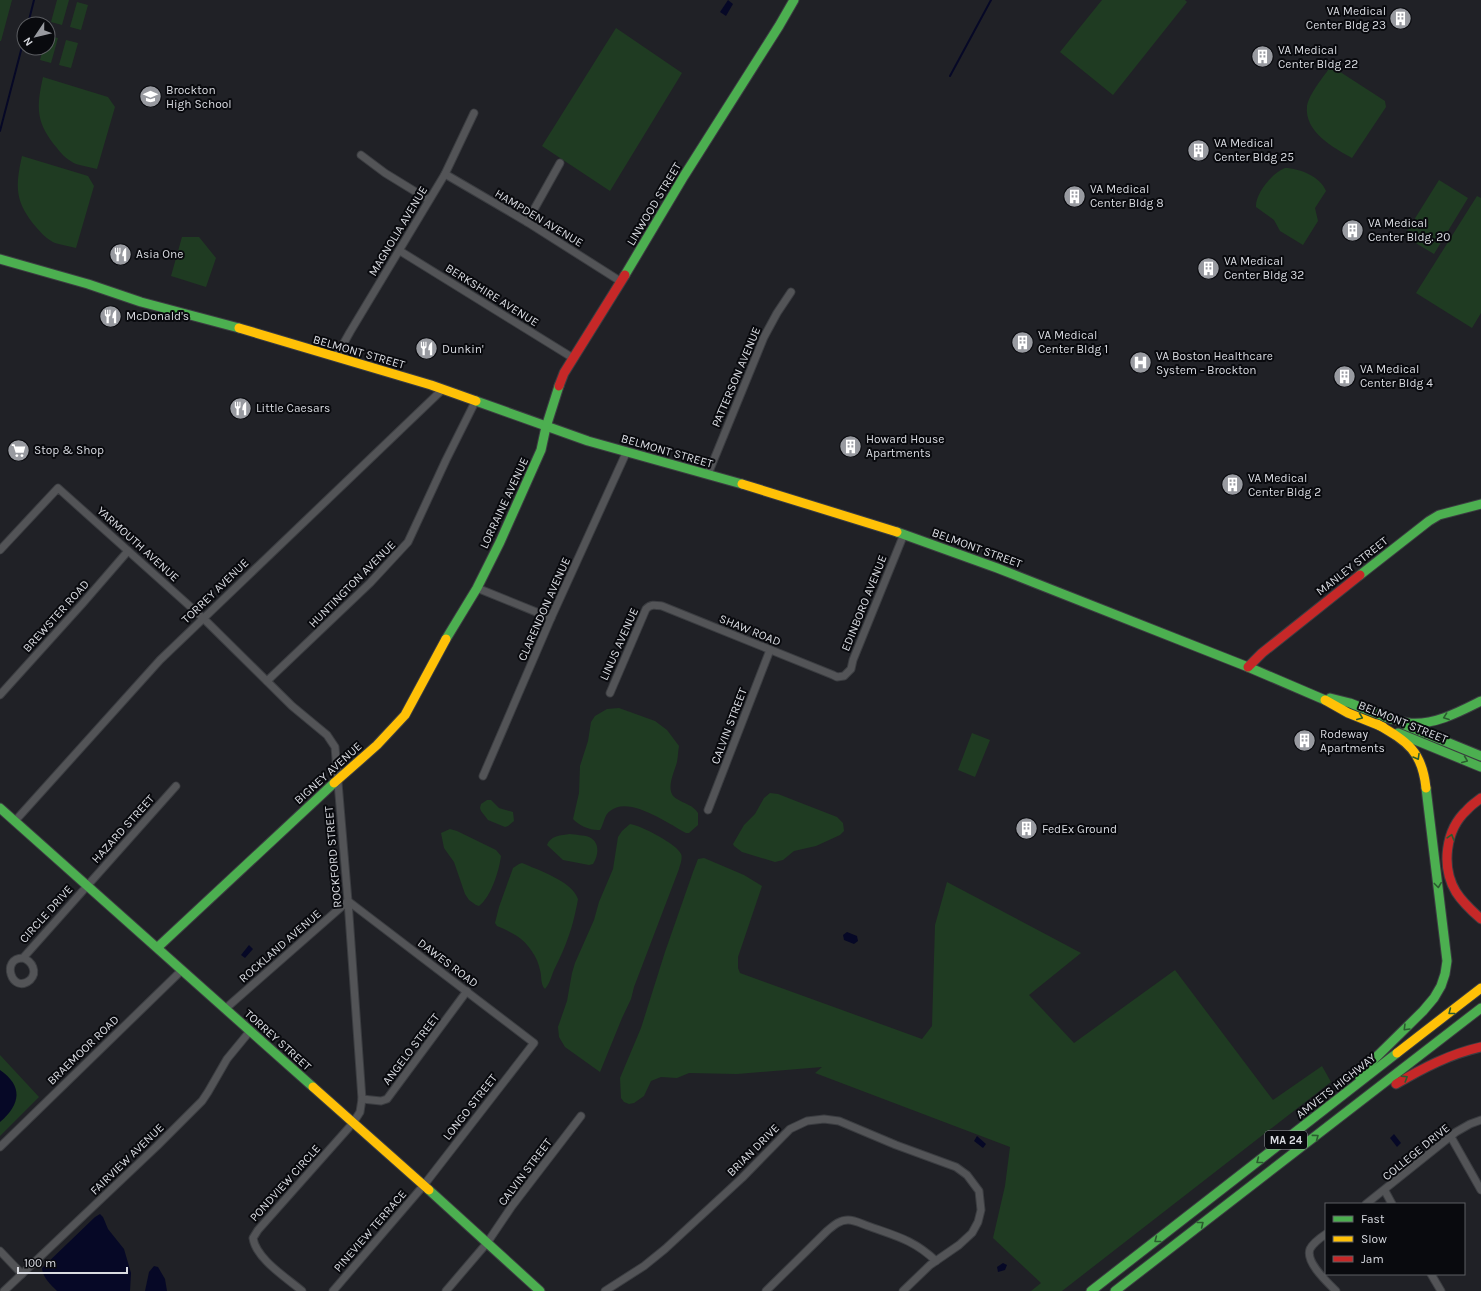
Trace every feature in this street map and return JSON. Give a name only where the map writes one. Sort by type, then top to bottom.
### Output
[{"type":"main road","name":"LINWOOD STREET","points":[[546,427],[557,390],[564,373],[794,0]]},
{"type":"main road","name":"BELMONT STREET","points":[[0,259],[88,284],[141,302],[210,320],[443,389],[475,402],[588,441],[708,474],[904,534],[1009,572],[1248,667],[1318,696],[1348,712],[1481,767]]},
{"type":"main road","name":"LORRAINE AVENUE","points":[[477,588],[500,542],[541,450],[546,427]]},
{"type":"main road","name":"MANLEY STREET","points":[[1248,667],[1262,653],[1428,521],[1439,515],[1481,504]]},
{"type":"main road","name":"BIGNEY AVENUE","points":[[158,948],[337,780],[377,745],[405,715],[447,636],[477,588]]},
{"type":"main road","name":"BELMONT STREET","points":[[1318,696],[1350,703],[1481,756]]},
{"type":"main road","points":[[1385,717],[1410,723],[1425,722],[1456,713],[1481,701]]},
{"type":"main road","points":[[1326,1109],[1431,1003],[1441,986],[1446,968],[1445,946],[1427,789],[1422,767],[1416,754],[1405,742],[1377,724]]},
{"type":"main road","points":[[1481,798],[1468,807],[1456,822],[1449,844],[1447,866],[1449,878],[1456,894],[1468,908],[1481,919]]},
{"type":"main road","name":"TORREY STREET","points":[[0,808],[424,1185],[540,1291]]},
{"type":"main road","name":"AMVETS HIGHWAY","points":[[1091,1291],[1481,988]]},
{"type":"main road","name":"MA 24","points":[[1115,1291],[1481,1008]]},
{"type":"main road","points":[[1336,1121],[1427,1065],[1446,1056],[1481,1048]]},
{"type":"street","name":"MAGNOLIA AVENUE","points":[[336,357],[445,174],[474,113]]},
{"type":"street","points":[[361,155],[385,173],[430,200]]},
{"type":"street","points":[[527,222],[560,163]]},
{"type":"street","name":"HAMPDEN AVENUE","points":[[445,174],[527,222],[620,281]]},
{"type":"street","name":"BERKSHIRE AVENUE","points":[[400,251],[573,358]]},
{"type":"street","name":"PATTERSON AVENUE","points":[[708,474],[764,337],[774,318],[791,292]]},
{"type":"street","name":"TORREY AVENUE","points":[[15,821],[145,676],[203,618],[443,389]]},
{"type":"street","name":"HUNTINGTON AVENUE","points":[[268,681],[370,583],[405,546],[475,402]]},
{"type":"street","name":"CLARENDON AVENUE","points":[[483,776],[551,618],[626,451]]},
{"type":"street","name":"YARMOUTH AVENUE","points":[[0,550],[58,488],[203,618]]},
{"type":"street","name":"EDINBORO AVENUE","points":[[842,677],[851,669],[853,660],[904,534]]},
{"type":"street","name":"BREWSTER ROAD","points":[[0,695],[128,551]]},
{"type":"street","points":[[477,588],[551,618]]},
{"type":"street","name":"SHAW ROAD","points":[[649,606],[662,606],[833,675],[842,677]]},
{"type":"street","name":"LINUS AVENUE","points":[[610,693],[642,616],[649,606]]},
{"type":"street","name":"ROCKFORD STREET","points":[[203,618],[292,706],[321,729],[330,739],[336,751],[362,1099],[360,1112],[353,1123]]},
{"type":"street","name":"CALVIN STREET","points":[[708,810],[770,650]]},
{"type":"street","name":"HAZARD STREET","points":[[86,886],[176,786]]},
{"type":"street","name":"CIRCLE DRIVE","points":[[23,958],[86,886]]},
{"type":"street","name":"DAWES ROAD","points":[[348,901],[534,1043]]},
{"type":"street","name":"ROCKLAND AVENUE","points":[[225,1009],[348,901]]},
{"type":"street","name":"BRAEMOOR ROAD","points":[[0,1147],[182,970]]},
{"type":"street","name":"ANGELO STREET","points":[[362,1099],[381,1101],[387,1099],[467,991]]},
{"type":"street","name":"FAIRVIEW AVENUE","points":[[4,1291],[157,1146],[202,1101],[227,1059],[250,1031]]},
{"type":"street","name":"LONGO STREET","points":[[424,1185],[534,1043]]},
{"type":"street","name":"CALVIN STREET","points":[[446,1291],[488,1244],[512,1206],[582,1116]]},
{"type":"street","name":"BRIAN DRIVE","points":[[605,1291],[659,1255],[742,1178],[790,1129],[807,1121],[824,1119],[839,1121],[896,1145],[946,1162],[964,1172],[974,1182],[979,1193],[981,1210],[975,1228],[964,1241],[936,1261]]},
{"type":"street","name":"COLLEGE DRIVE","points":[[1367,1203],[1385,1191],[1451,1137],[1470,1124],[1481,1120]]},
{"type":"street","name":"PONDVIEW CIRCLE","points":[[302,1291],[261,1256],[256,1248],[253,1238],[258,1230],[353,1123]]},
{"type":"street","points":[[1451,1137],[1481,1190]]},
{"type":"street","name":"PINEVIEW TERRACE","points":[[333,1291],[424,1185]]},
{"type":"street","points":[[1385,1191],[1391,1203]]},
{"type":"street","points":[[766,1291],[832,1226],[844,1220],[854,1220],[906,1239],[926,1252],[936,1261],[903,1291]]},
{"type":"street","points":[[1325,1235],[1312,1246],[1310,1250],[1310,1257],[1313,1265],[1336,1291]]},
{"type":"street","points":[[0,1251],[22,1274]]},
{"type":"street","points":[[1432,1275],[1441,1291]]},
{"type":"green space","points":[[0,0],[12,0],[1,41],[0,41]]},
{"type":"green space","points":[[57,0],[69,0],[62,25],[56,23],[56,16],[53,16]]},
{"type":"green space","points":[[1102,0],[1185,0],[1187,2],[1113,95],[1060,52]]},
{"type":"green space","points":[[77,2],[88,5],[81,30],[70,27]]},
{"type":"green space","points":[[616,28],[682,73],[610,191],[542,146]]},
{"type":"green space","points":[[66,40],[78,43],[71,68],[59,65]]},
{"type":"green space","points":[[41,56],[53,56],[51,63],[40,60]]},
{"type":"green space","points":[[1331,66],[1385,101],[1386,107],[1352,158],[1322,138],[1310,124],[1307,115],[1308,101],[1317,85]]},
{"type":"green space","points":[[43,77],[108,97],[115,107],[97,169],[76,164],[68,159],[63,155],[45,131],[41,123],[39,106]]},
{"type":"green space","points":[[22,156],[88,176],[94,186],[76,248],[57,244],[50,240],[42,234],[24,210],[18,194],[18,177]]},
{"type":"green space","points":[[1285,168],[1291,168],[1309,174],[1323,186],[1326,191],[1315,208],[1318,221],[1303,245],[1280,231],[1274,220],[1256,207],[1258,196],[1265,184],[1275,174]]},
{"type":"green space","points":[[1439,180],[1468,198],[1434,254],[1404,236]]},
{"type":"green space","points":[[1477,196],[1481,198],[1481,313],[1472,328],[1416,293]]},
{"type":"green space","points":[[182,237],[199,237],[216,258],[206,287],[171,276]]},
{"type":"green space","points":[[619,708],[655,721],[667,730],[679,746],[677,762],[670,787],[673,796],[691,806],[698,813],[698,825],[689,833],[686,833],[648,812],[627,806],[618,807],[610,811],[605,817],[600,830],[593,830],[585,827],[573,819],[579,793],[580,766],[588,741],[591,722],[595,716],[607,709]]},
{"type":"green space","points":[[972,733],[990,740],[975,777],[958,770]]},
{"type":"green space","points":[[770,793],[778,794],[837,817],[843,823],[844,831],[840,835],[816,846],[794,851],[783,860],[775,862],[742,852],[733,844],[744,825],[755,814],[764,798]]},
{"type":"green space","points":[[487,800],[491,800],[499,808],[513,812],[514,821],[505,827],[488,820],[480,808],[481,804]]},
{"type":"green space","points":[[630,824],[649,831],[666,840],[678,850],[682,856],[682,859],[634,987],[631,999],[600,1072],[565,1047],[559,1037],[558,1027],[567,1001],[575,963],[594,920],[599,902],[613,869],[618,837]]},
{"type":"green space","points":[[450,829],[496,850],[501,856],[491,890],[479,906],[469,900],[465,894],[454,862],[444,848],[441,833]]},
{"type":"green space","points":[[570,834],[587,836],[593,839],[597,845],[597,853],[593,864],[589,865],[563,860],[547,845],[553,838]]},
{"type":"green space","points":[[704,858],[744,875],[762,886],[738,957],[738,968],[740,973],[922,1039],[932,1026],[935,925],[947,882],[1081,953],[1029,995],[1074,1043],[1175,970],[1273,1100],[1322,1066],[1331,1082],[1062,1291],[1031,1291],[1041,1283],[993,1238],[1005,1186],[1010,1147],[815,1073],[822,1067],[737,1074],[689,1073],[677,1078],[661,1077],[651,1081],[644,1096],[634,1103],[629,1104],[624,1102],[621,1098],[620,1078],[641,1028],[665,952],[693,872],[698,859]]},
{"type":"green space","points":[[522,863],[562,882],[575,893],[578,899],[572,927],[563,952],[545,989],[542,985],[539,965],[529,947],[517,936],[497,926],[495,923],[513,868]]},
{"type":"green space","points":[[0,1055],[39,1097],[0,1136]]},
{"type":"water","points":[[728,0],[733,4],[726,16],[720,12]]},
{"type":"water","points":[[847,932],[857,936],[858,941],[854,944],[844,940],[843,935]]},
{"type":"water","points":[[249,945],[253,949],[245,958],[241,955]]},
{"type":"water","points":[[0,1070],[13,1082],[16,1089],[16,1095],[12,1109],[0,1122]]},
{"type":"water","points":[[1394,1134],[1401,1143],[1397,1147],[1390,1138]]},
{"type":"water","points":[[977,1136],[986,1144],[983,1148],[974,1141]]},
{"type":"water","points":[[100,1214],[103,1217],[108,1229],[124,1249],[131,1273],[130,1291],[57,1291],[45,1278],[42,1268],[95,1217]]},
{"type":"water","points":[[1003,1263],[1007,1265],[1005,1270],[998,1272],[997,1267]]},
{"type":"water","points":[[154,1266],[158,1267],[165,1279],[167,1291],[145,1291],[149,1272]]},
{"type":"waterway","points":[[30,16],[34,0]]},
{"type":"waterway","points":[[950,76],[991,0]]},
{"type":"waterway","points":[[0,131],[20,56]]},
{"type":"traffic: fast","points":[[625,275],[684,176],[794,0]]},
{"type":"traffic: fast","points":[[0,259],[88,284],[141,302],[239,328]]},
{"type":"traffic: fast","points":[[446,639],[477,588],[500,542],[541,450],[546,427],[559,386]]},
{"type":"traffic: fast","points":[[476,401],[588,441],[742,484]]},
{"type":"traffic: fast","points":[[1360,575],[1429,521],[1439,515],[1481,504]]},
{"type":"traffic: fast","points":[[897,532],[997,568],[1248,667],[1325,700]]},
{"type":"traffic: fast","points":[[1330,698],[1350,703],[1391,719]]},
{"type":"traffic: fast","points":[[1385,717],[1410,723],[1429,722],[1447,717],[1481,701]]},
{"type":"traffic: fast","points":[[1405,725],[1481,756]]},
{"type":"traffic: fast","points":[[1398,733],[1481,767]]},
{"type":"traffic: fast","points":[[158,947],[334,783]]},
{"type":"traffic: fast","points":[[1358,1075],[1423,1011],[1434,998],[1441,986],[1445,974],[1447,961],[1426,788]]},
{"type":"traffic: fast","points":[[0,808],[313,1087]]},
{"type":"traffic: fast","points":[[1115,1291],[1481,1008]]},
{"type":"traffic: fast","points":[[1091,1291],[1397,1053]]},
{"type":"traffic: fast","points":[[429,1190],[540,1291]]},
{"type":"traffic: slow","points":[[239,328],[431,385],[476,401]]},
{"type":"traffic: slow","points":[[742,484],[897,532]]},
{"type":"traffic: slow","points":[[334,783],[377,745],[405,715],[446,639]]},
{"type":"traffic: slow","points":[[1325,700],[1348,713],[1383,727]]},
{"type":"traffic: slow","points":[[1377,724],[1397,736],[1412,749],[1421,765],[1426,788]]},
{"type":"traffic: slow","points":[[1397,1053],[1481,988]]},
{"type":"traffic: slow","points":[[313,1087],[429,1190]]},
{"type":"traffic: jam","points":[[559,386],[564,373],[625,275]]},
{"type":"traffic: jam","points":[[1248,667],[1262,653],[1360,575]]},
{"type":"traffic: jam","points":[[1481,798],[1469,808],[1454,828],[1450,838],[1447,860],[1451,882],[1456,892],[1471,910],[1481,919]]},
{"type":"traffic: jam","points":[[1396,1084],[1437,1062],[1458,1053],[1481,1047]]},
{"type":"place","name":"VA Medical Center Bldg 23","points":[[1401,18]]},
{"type":"place","name":"VA Medical Center Bldg 22","points":[[1262,57]]},
{"type":"place","name":"Brockton High School","points":[[151,97]]},
{"type":"place","name":"VA Medical Center Bldg 25","points":[[1199,150]]},
{"type":"place","name":"VA Medical Center Bldg 8","points":[[1074,196]]},
{"type":"place","name":"VA Medical Center Bldg. 20","points":[[1353,230]]},
{"type":"place","name":"Asia One","points":[[120,254]]},
{"type":"place","name":"VA Medical Center Bldg 32","points":[[1208,268]]},
{"type":"place","name":"McDonald's","points":[[111,316]]},
{"type":"place","name":"VA Medical Center Bldg 1","points":[[1022,342]]},
{"type":"place","name":"Dunkin'","points":[[426,349]]},
{"type":"place","name":"VA Boston Healthcare System - Brockton","points":[[1141,363]]},
{"type":"place","name":"VA Medical Center Bldg 4","points":[[1345,376]]},
{"type":"place","name":"Little Caesars","points":[[241,408]]},
{"type":"place","name":"Howard House Apartments","points":[[851,446]]},
{"type":"place","name":"Stop & Shop","points":[[19,450]]},
{"type":"place","name":"VA Medical Center Bldg 2","points":[[1232,485]]},
{"type":"place","name":"Rodeway Apartments","points":[[1305,741]]},
{"type":"place","name":"FedEx Ground","points":[[1026,829]]}]
